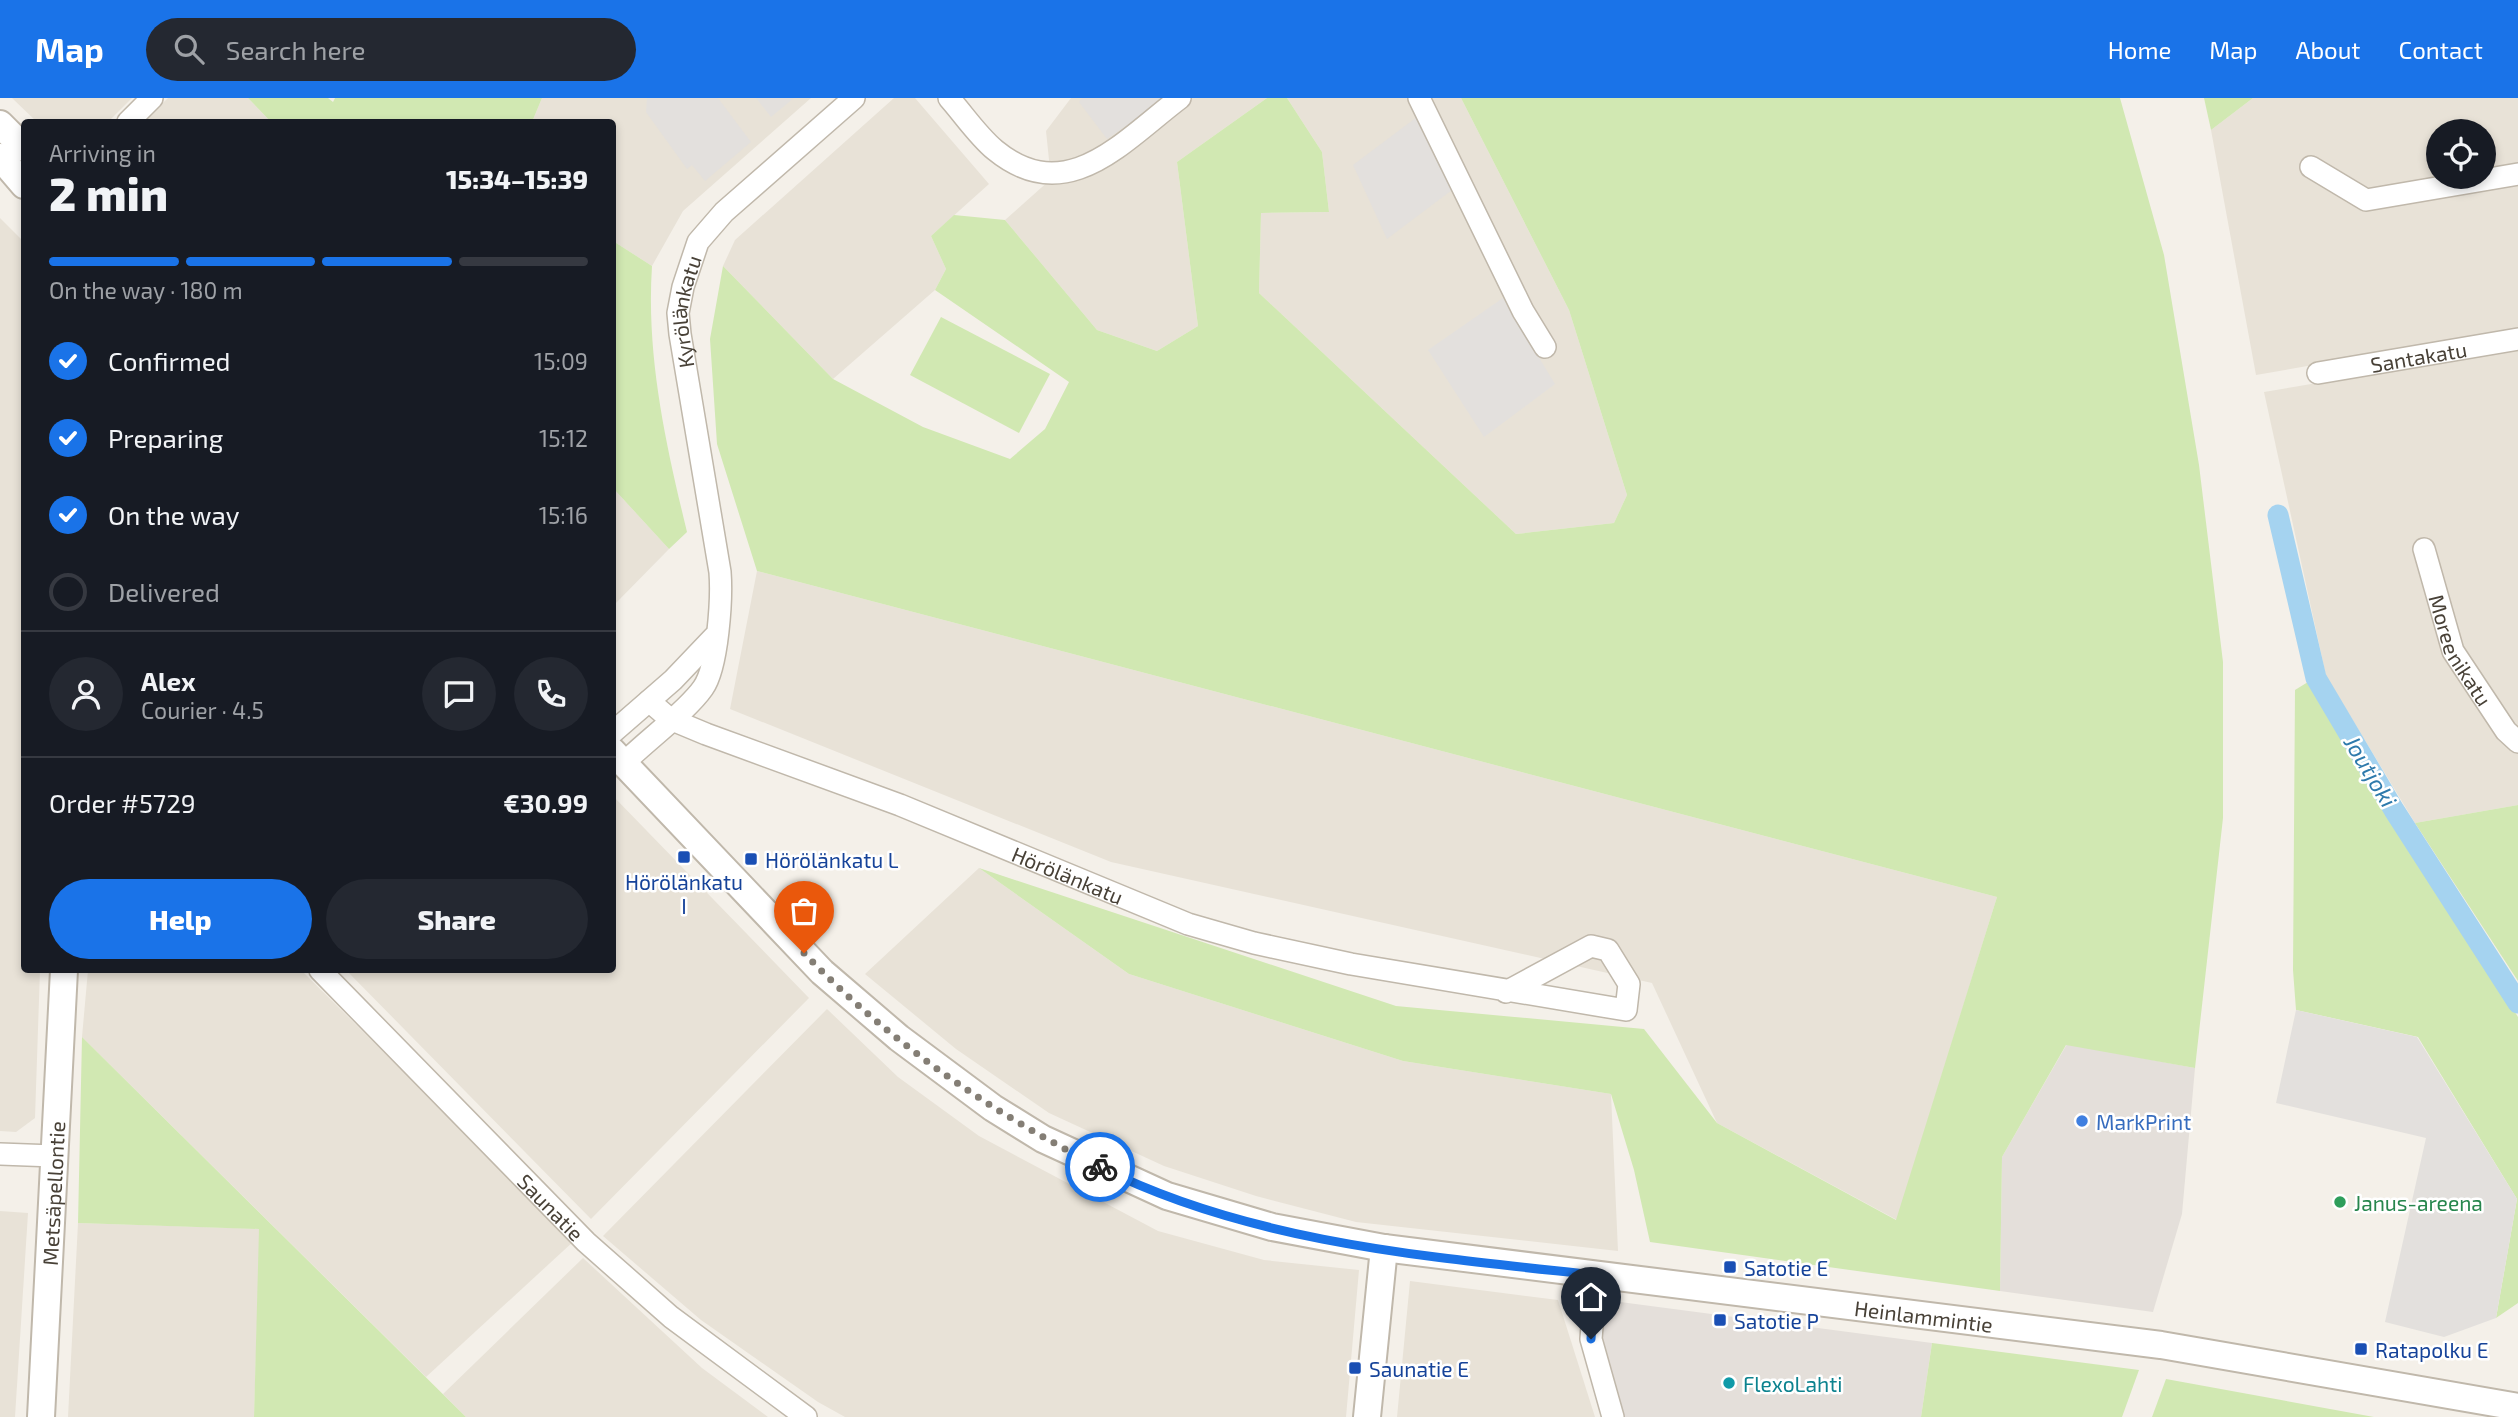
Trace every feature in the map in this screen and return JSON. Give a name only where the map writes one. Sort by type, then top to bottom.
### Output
[{"type":"street","points":[[131,119],[152,98]]},
{"type":"street","name":"Kyrölänkatu","points":[[618,757],[670,719],[704,687],[718,633],[722,602],[720,572],[678,313],[683,286],[698,242],[724,212],[854,98]]},
{"type":"street","points":[[954,100],[995,150],[1027,168],[1057,176],[1086,168],[1180,98]]},
{"type":"street","points":[[1419,98],[1523,311],[1545,347]]},
{"type":"street","points":[[0,124],[21,145]]},
{"type":"street","points":[[0,158],[21,182]]},
{"type":"street","points":[[2311,167],[2365,200],[2518,174]]},
{"type":"street","name":"Santakatu","points":[[2318,373],[2518,338]]},
{"type":"street","name":"Moreenikatu","points":[[2424,550],[2453,651],[2506,731],[2518,742]]},
{"type":"street","points":[[616,730],[718,633]]},
{"type":"street","name":"Hörölänkatu","points":[[649,701],[670,719],[900,805],[1188,924],[1303,954],[1506,992],[1626,1010],[1629,984],[1608,950],[1591,946],[1506,992]]},
{"type":"street","name":"Heinlammintie","points":[[618,757],[822,972],[899,1038],[1003,1114],[1054,1144],[1167,1196],[1272,1227],[1384,1248],[2161,1345],[2518,1407]]},
{"type":"street","name":"Metsäpellontie","points":[[41,1417],[64,973]]},
{"type":"street","name":"Saunatie","points":[[323,973],[586,1242],[671,1317],[756,1383],[806,1417]]},
{"type":"street","points":[[0,1154],[54,1156]]},
{"type":"street","points":[[1367,1417],[1384,1248]]},
{"type":"street","points":[[1595,1275],[1591,1339],[1613,1417]]},
{"type":"shaded area","points":[[12,98],[132,98],[111,119],[34,119]]},
{"type":"shaded area","points":[[168,98],[248,98],[268,119],[146,119]]},
{"type":"shaded area","points":[[542,98],[811,98],[683,211],[652,266],[616,243],[616,119],[533,119]]},
{"type":"shaded area","points":[[647,98],[718,98],[751,142],[705,181],[692,165],[687,169],[646,112]]},
{"type":"shaded area","points":[[756,98],[794,98],[771,117]]},
{"type":"shaded area","points":[[894,98],[915,98],[989,184],[931,236],[946,269],[935,290],[833,379],[723,266],[735,240]]},
{"type":"shaded area","points":[[1071,98],[1267,98],[1177,162],[1198,326],[1157,351],[1097,330],[1005,220],[1051,179],[1046,131]]},
{"type":"shaded area","points":[[1082,98],[1167,98],[1107,139],[1079,102]]},
{"type":"shaded area","points":[[1287,98],[1461,98],[1569,310],[1627,495],[1614,523],[1516,534],[1259,293],[1261,213],[1329,212],[1322,152]]},
{"type":"shaded area","points":[[2253,98],[2518,98],[2518,329],[2256,375],[2211,130]]},
{"type":"shaded area","points":[[1417,117],[1452,190],[1387,239],[1353,165]]},
{"type":"shaded area","points":[[0,218],[21,239],[21,973],[40,973],[35,1118],[16,1132],[0,1131]]},
{"type":"shaded area","points":[[1503,298],[1555,384],[1484,437],[1428,350]]},
{"type":"shaded area","points":[[2518,349],[2518,805],[2415,823],[2326,676],[2264,392]]},
{"type":"shaded area","points":[[616,491],[669,549],[616,603]]},
{"type":"shaded area","points":[[757,571],[1997,897],[1897,1220],[1717,1123],[1652,983],[1111,862],[730,709]]},
{"type":"shaded area","points":[[616,799],[809,998],[591,1219],[349,973],[616,973]]},
{"type":"shaded area","points":[[979,868],[1129,974],[1403,1061],[1611,1094],[1618,1251],[1356,1222],[1256,1196],[1164,1166],[1049,1113],[956,1049],[865,974]]},
{"type":"shaded area","points":[[88,973],[304,973],[574,1241],[426,1377],[82,1037]]},
{"type":"shaded area","points":[[827,1009],[898,1077],[979,1136],[1158,1231],[1264,1260],[1359,1270],[1346,1417],[845,1417],[818,1402],[701,1320],[603,1236]]},
{"type":"shaded area","points":[[2296,1010],[2417,1037],[2517,1199],[2496,1318],[2444,1337],[2385,1322],[2426,1138],[2276,1103]]},
{"type":"shaded area","points":[[2067,1044],[2195,1068],[2182,1214],[2153,1312],[2000,1291],[2002,1157]]},
{"type":"shaded area","points":[[0,1211],[28,1213],[15,1417],[0,1417]]},
{"type":"shaded area","points":[[78,1223],[260,1229],[254,1417],[68,1417]]},
{"type":"shaded area","points":[[583,1258],[702,1368],[768,1417],[466,1417],[443,1394]]},
{"type":"shaded area","points":[[1410,1281],[1558,1300],[1595,1417],[1397,1417]]},
{"type":"shaded area","points":[[1605,1300],[1932,1343],[1921,1417],[1624,1417],[1601,1337]]},
{"type":"green space","points":[[248,98],[328,98],[333,102],[335,98],[542,98],[533,119],[268,119]]},
{"type":"green space","points":[[1267,98],[1287,98],[1322,152],[1329,212],[1261,213],[1259,293],[1516,534],[1614,523],[1627,495],[1569,310],[1461,98],[2120,98],[2164,255],[2199,465],[2223,662],[2223,818],[2195,1068],[2066,1045],[2002,1157],[2000,1291],[1650,1242],[1634,1170],[1611,1094],[1403,1061],[1129,974],[979,868],[1396,1006],[1644,1029],[1717,1123],[1896,1220],[1997,897],[757,571],[717,444],[710,339],[723,266],[833,379],[923,427],[1010,459],[1045,429],[1069,382],[935,290],[946,269],[931,236],[954,215],[1005,220],[1097,330],[1157,351],[1198,326],[1177,162]]},
{"type":"green space","points":[[2204,98],[2253,98],[2211,130]]},
{"type":"green space","points":[[616,243],[652,266],[652,334],[659,400],[687,532],[669,549],[616,491]]},
{"type":"green space","points":[[941,317],[1050,374],[1019,433],[910,375]]},
{"type":"green space","points":[[2308,682],[2518,1017],[2518,1303],[2496,1318],[2517,1199],[2418,1037],[2296,1010],[2293,970],[2295,690]]},
{"type":"green space","points":[[2518,805],[2518,981],[2415,823]]},
{"type":"green space","points":[[82,1037],[466,1417],[254,1417],[259,1229],[78,1223]]},
{"type":"green space","points":[[1932,1343],[2139,1370],[2122,1417],[1921,1417]]},
{"type":"green space","points":[[2166,1379],[2374,1417],[2152,1417]]},
{"type":"waterway","name":"Joutjoki","points":[[2278,515],[2316,678],[2394,810],[2518,1003]]},
{"type":"way so far","points":[[804,953],[822,972],[944,1073],[1043,1139],[1100,1167]]},
{"type":"place","name":"Hörölänkatu I","points":[[684,857]]},
{"type":"place","name":"Hörölänkatu L","points":[[751,859]]},
{"type":"place","name":"MarkPrint","points":[[2082,1121]]},
{"type":"place","name":"Janus-areena","points":[[2340,1202]]},
{"type":"place","name":"Satotie E","points":[[1730,1267]]},
{"type":"place","name":"Satotie P","points":[[1720,1320]]},
{"type":"place","name":"Ratapolku E","points":[[2361,1349]]},
{"type":"place","name":"Saunatie E","points":[[1355,1368]]},
{"type":"place","name":"FlexoLahti","points":[[1729,1383]]},
{"type":"route","points":[[1100,1167],[1167,1196],[1272,1227],[1384,1248],[1595,1275],[1591,1339]]}]
